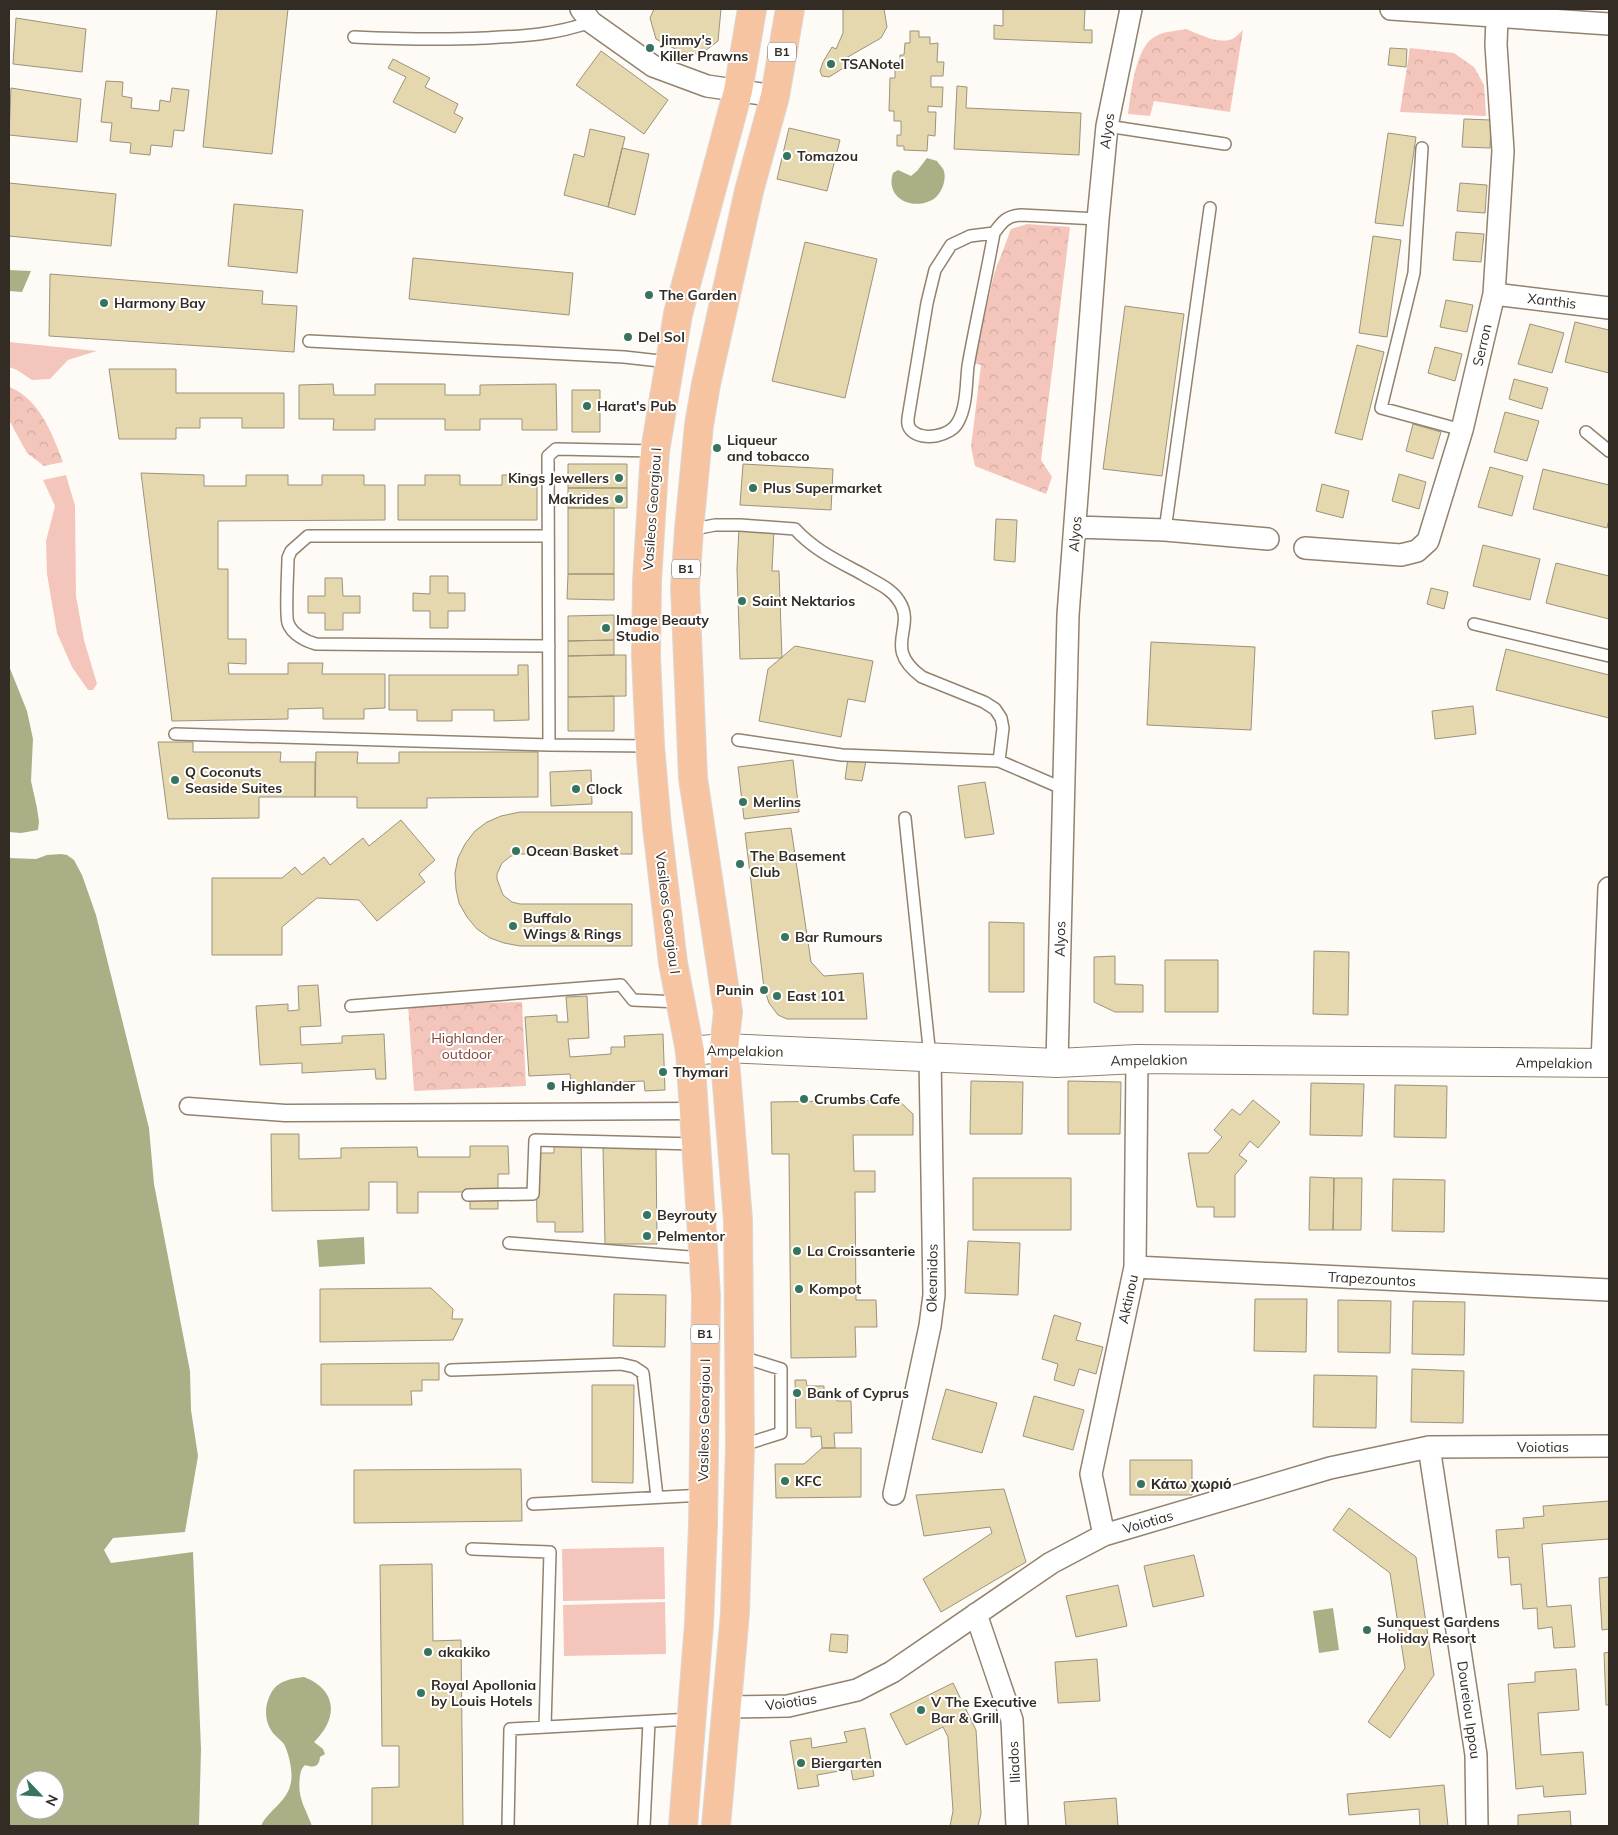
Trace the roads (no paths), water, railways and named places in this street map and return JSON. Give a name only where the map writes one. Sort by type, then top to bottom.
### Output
[{"type":"main road","name":"Vasileos Georgiou I","points":[[683,1826],[699,1624],[704,1495],[706,1295],[690,1051],[680,1002],[657,827],[650,746],[646,656],[647,581],[655,451],[678,314],[738,91],[752,9]]},
{"type":"main road","name":"B1","points":[[716,1826],[735,1614],[740,1446],[738,1220],[724,1048],[728,1012],[693,778],[685,587],[699,425],[706,384],[749,191],[775,96],[790,9]]},
{"type":"street","name":"Alyos","points":[[1057,1064],[1068,615],[1098,219],[1107,126],[1131,9]]},
{"type":"street","points":[[1391,9],[1609,24]]},
{"type":"street","points":[[586,15],[653,66],[707,86],[775,96]]},
{"type":"street","name":"Serron","points":[[1305,548],[1401,555],[1417,551],[1428,541],[1462,430],[1494,294],[1503,151],[1496,45],[1497,16]]},
{"type":"street","name":"Xanthis","points":[[1494,294],[1609,308]]},
{"type":"street","points":[[1076,527],[1166,530],[1268,539]]},
{"type":"street","points":[[1606,1063],[1609,888]]},
{"type":"street","name":"Ampelakion","points":[[690,1051],[724,1048],[1057,1064],[1137,1059],[1606,1063]]},
{"type":"street","name":"Okeanidos","points":[[894,1494],[930,1326],[934,1295],[930,1057]]},
{"type":"street","name":"Aktinou","points":[[1104,1535],[1091,1474],[1135,1267],[1137,1059]]},
{"type":"street","points":[[188,1106],[285,1113],[694,1111]]},
{"type":"street","name":"Trapezountos","points":[[1135,1267],[1609,1290]]},
{"type":"street","name":"Voiotias","points":[[726,1707],[788,1706],[857,1690],[892,1672],[1051,1563],[1104,1535],[1330,1468],[1429,1447],[1609,1446]]},
{"type":"street","name":"Doureiou Ippou","points":[[1429,1447],[1476,1755],[1477,1826]]},
{"type":"street","name":"Iliados","points":[[976,1614],[1012,1720],[1018,1826]]},
{"type":"lane","points":[[354,37],[430,40],[553,34],[586,15]]},
{"type":"lane","points":[[1107,126],[1225,144]]},
{"type":"lane","points":[[1422,148],[1414,273],[1381,408],[1462,430]]},
{"type":"lane","points":[[1166,530],[1210,208]]},
{"type":"lane","points":[[994,233],[970,236],[952,245],[935,270],[926,303],[908,424],[911,430],[920,434],[932,436],[948,433],[957,425],[962,415],[968,365],[994,233],[1003,220],[1011,216],[1098,219]]},
{"type":"lane","points":[[309,341],[624,357],[671,362]]},
{"type":"lane","points":[[1586,432],[1609,451]]},
{"type":"lane","points":[[549,745],[548,456],[556,449],[655,451]]},
{"type":"lane","points":[[689,530],[724,524],[795,530],[820,551],[888,589],[900,602],[904,616],[901,652],[904,660],[922,677],[984,702],[995,709],[1001,718],[1002,728],[1000,761]]},
{"type":"lane","points":[[548,536],[308,536],[291,550],[288,558],[288,622],[296,633],[305,640],[316,644],[549,646]]},
{"type":"lane","points":[[1474,624],[1609,656]]},
{"type":"lane","points":[[175,734],[549,745],[650,746]]},
{"type":"lane","points":[[738,740],[842,755],[1000,761],[1064,789]]},
{"type":"lane","points":[[906,818],[930,1057]]},
{"type":"lane","points":[[351,1006],[621,986],[633,1000],[680,1002]]},
{"type":"lane","points":[[468,1195],[533,1194],[534,1140],[696,1144]]},
{"type":"lane","points":[[509,1243],[703,1258]]},
{"type":"lane","points":[[740,1356],[781,1369],[781,1434],[740,1446]]},
{"type":"lane","points":[[451,1370],[621,1364],[634,1367],[643,1373],[657,1497]]},
{"type":"lane","points":[[533,1504],[704,1495]]},
{"type":"lane","points":[[472,1549],[550,1552],[545,1727]]},
{"type":"lane","points":[[508,1826],[510,1729],[691,1720]]},
{"type":"lane","points":[[644,1826],[649,1722]]},
{"type":"place","name":"Jimmy's Killer Prawns","points":[[650,48]]},
{"type":"place","name":"TSANotel","points":[[831,64]]},
{"type":"place","name":"Tomazou","points":[[787,156]]},
{"type":"place","name":"The Garden","points":[[649,295]]},
{"type":"place","name":"Harmony Bay","points":[[104,303]]},
{"type":"place","name":"Del Sol","points":[[628,337]]},
{"type":"place","name":"Harat's Pub","points":[[587,406]]},
{"type":"place","name":"Liqueur and tobacco","points":[[717,448]]},
{"type":"place","name":"Kings Jewellers","points":[[619,478]]},
{"type":"place","name":"Plus Supermarket","points":[[753,488]]},
{"type":"place","name":"Makrides","points":[[619,499]]},
{"type":"place","name":"Saint Nektarios","points":[[742,601]]},
{"type":"place","name":"Image Beauty Studio","points":[[606,628]]},
{"type":"place","name":"Q Coconuts Seaside Suites","points":[[175,780]]},
{"type":"place","name":"Clock","points":[[576,789]]},
{"type":"place","name":"Merlins","points":[[743,802]]},
{"type":"place","name":"Ocean Basket","points":[[516,851]]},
{"type":"place","name":"The Basement Club","points":[[740,864]]},
{"type":"place","name":"Buffalo Wings & Rings","points":[[513,926]]},
{"type":"place","name":"Bar Rumours","points":[[785,937]]},
{"type":"place","name":"Punin","points":[[764,990]]},
{"type":"place","name":"East 101","points":[[777,996]]},
{"type":"place","name":"Thymari","points":[[663,1072]]},
{"type":"place","name":"Highlander","points":[[551,1086]]},
{"type":"place","name":"Crumbs Cafe","points":[[804,1099]]},
{"type":"place","name":"Beyrouty","points":[[647,1215]]},
{"type":"place","name":"Pelmentor","points":[[647,1236]]},
{"type":"place","name":"La Croissanterie","points":[[797,1251]]},
{"type":"place","name":"Kompot","points":[[799,1289]]},
{"type":"place","name":"Bank of Cyprus","points":[[797,1393]]},
{"type":"place","name":"KFC","points":[[785,1481]]},
{"type":"place","name":"Κάτω χωριό","points":[[1141,1484]]},
{"type":"place","name":"Sunquest Gardens Holiday Resort","points":[[1367,1630]]},
{"type":"place","name":"akakiko","points":[[428,1652]]},
{"type":"place","name":"Royal Apollonia by Louis Hotels","points":[[421,1693]]},
{"type":"place","name":"V The Executive Bar & Grill","points":[[921,1710]]},
{"type":"place","name":"Biergarten","points":[[801,1763]]},
{"type":"park label","name":"Highlander outdoor","points":[[467,1046]]}]
